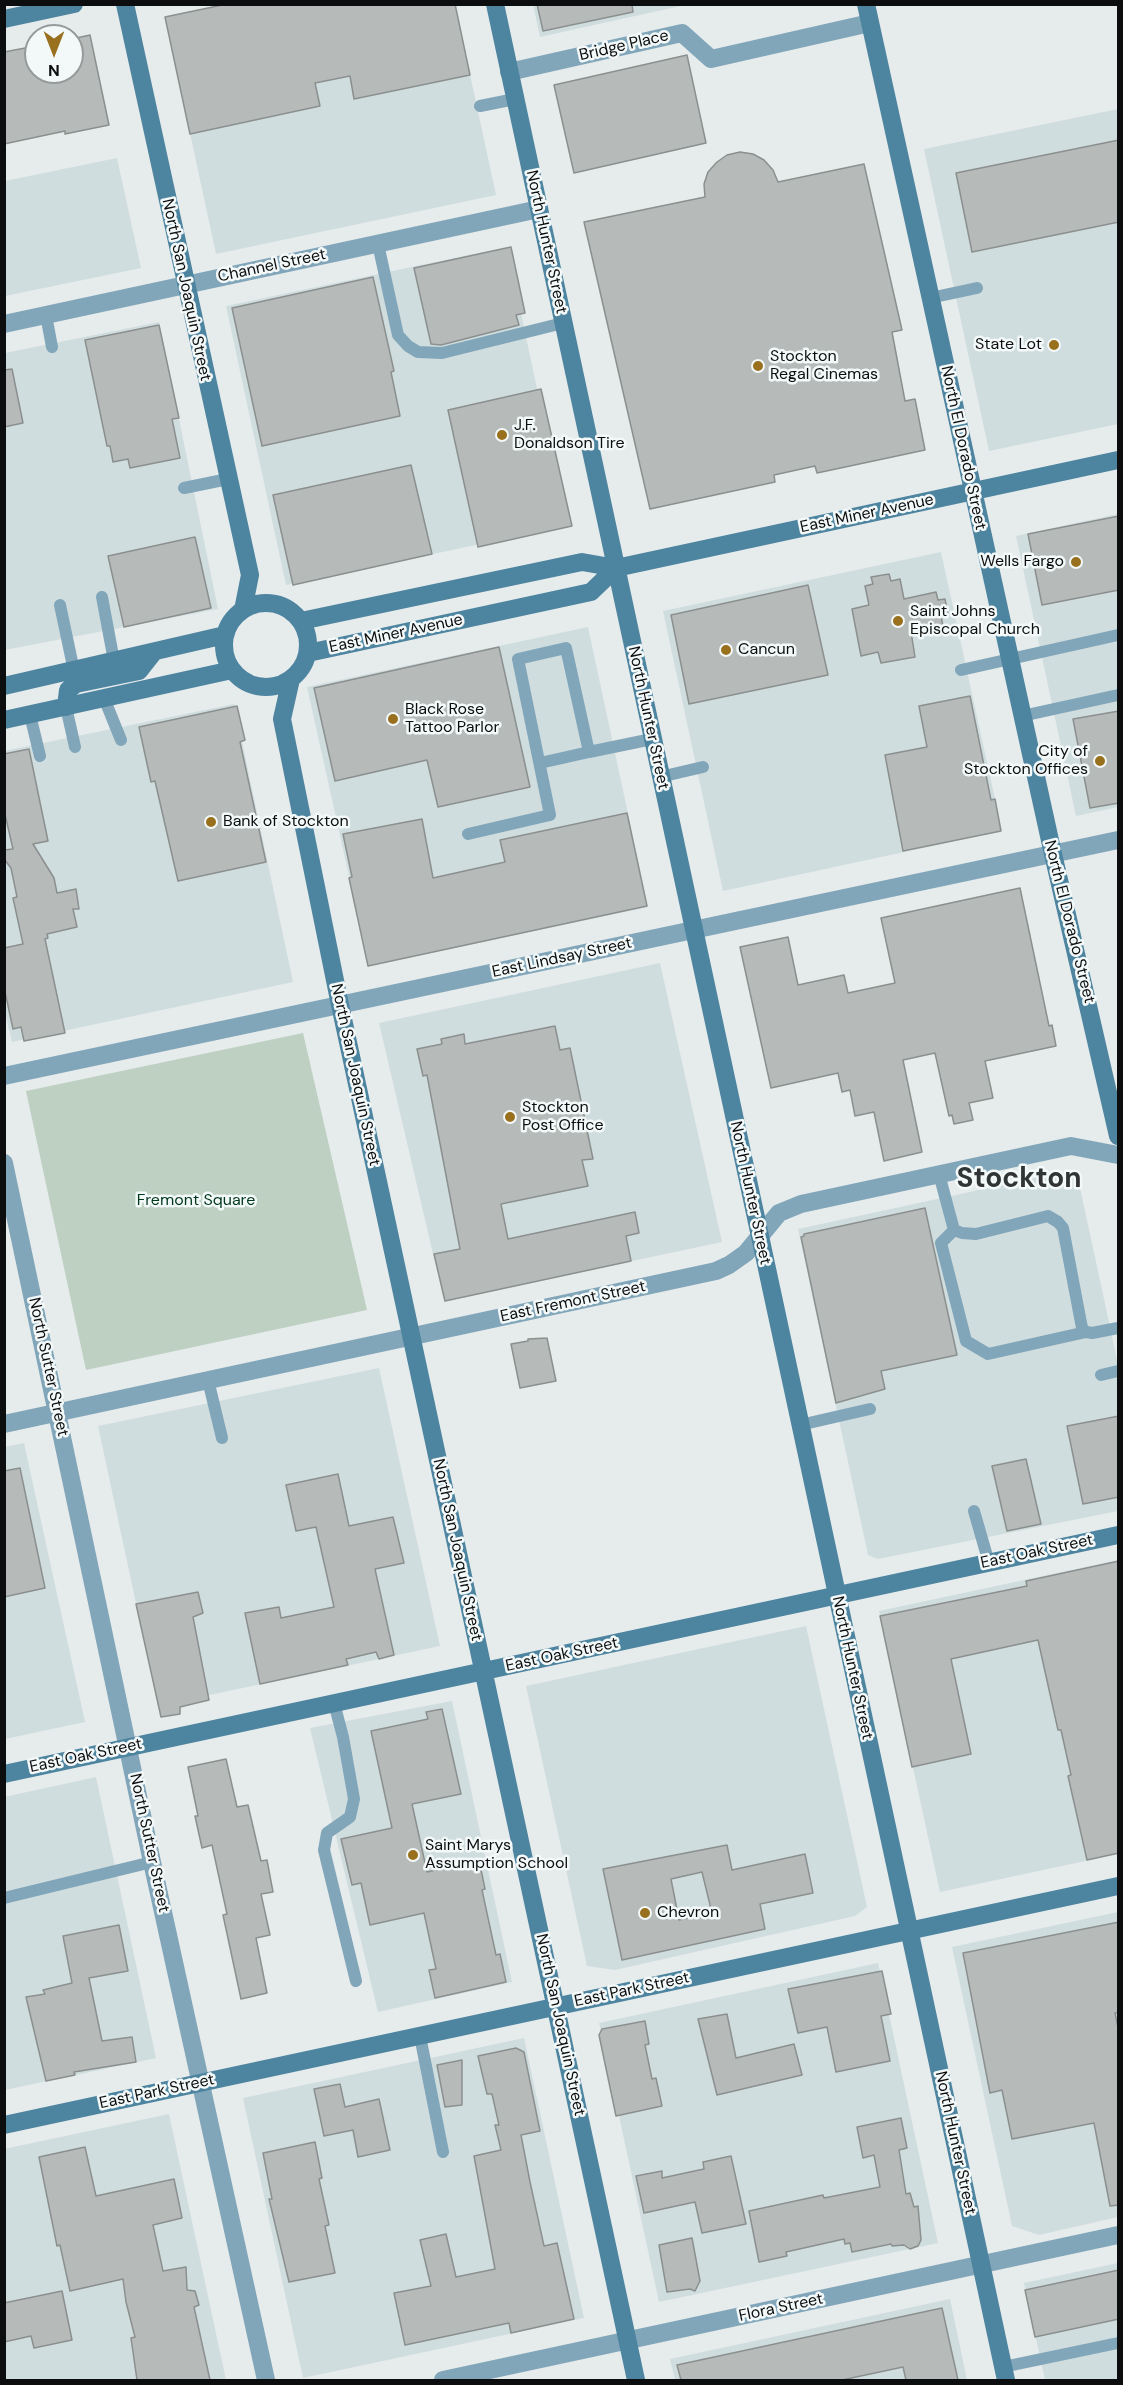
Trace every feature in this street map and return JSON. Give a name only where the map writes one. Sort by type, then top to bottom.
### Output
[{"type":"street","points":[[4,19],[74,4]]},
{"type":"street","name":"North San Joaquin Street","points":[[125,4],[250,575],[243,610]]},
{"type":"street","name":"North Hunter Street","points":[[495,4],[1005,2374]]},
{"type":"street","name":"North El Dorado Street","points":[[866,4],[1053,854],[1115,1097],[1119,1136]]},
{"type":"street","name":"Bridge Place","points":[[509,72],[682,33],[711,59],[870,23]]},
{"type":"street","name":"Channel Street","points":[[4,324],[539,209]]},
{"type":"street","name":"East Miner Avenue","points":[[301,621],[582,562],[616,568],[1119,460]]},
{"type":"street","name":"East Miner Avenue","points":[[308,653],[588,593],[616,568]]},
{"type":"street","name":"North San Joaquin Street","points":[[250,575],[274,604]]},
{"type":"street","points":[[264,603],[274,604],[291,610],[301,621],[307,634],[308,653],[305,662],[291,679],[271,687],[257,687],[244,682],[232,670],[224,648],[225,635],[230,623],[243,610],[264,603]]},
{"type":"street","points":[[66,707],[68,690],[76,684],[154,652],[225,635]]},
{"type":"street","points":[[4,686],[74,671],[112,669]]},
{"type":"street","points":[[104,698],[112,669]]},
{"type":"street","points":[[4,720],[232,670]]},
{"type":"street","name":"North San Joaquin Street","points":[[291,679],[282,719],[340,1005],[636,2380]]},
{"type":"street","name":"North San Joaquin Street","points":[[257,687],[282,719]]},
{"type":"street","name":"East Lindsay Street","points":[[4,1076],[1119,840]]},
{"type":"street","name":"East Fremont Street","points":[[4,1424],[716,1271],[729,1265],[760,1238],[779,1213],[801,1204],[1071,1146],[1119,1155]]},
{"type":"street","name":"North Sutter Street","points":[[4,1164],[152,1862],[266,2380]]},
{"type":"street","name":"East Oak Street","points":[[4,1774],[1119,1535]]},
{"type":"street","name":"East Park Street","points":[[4,2125],[1119,1886]]},
{"type":"street","name":"Flora Street","points":[[443,2380],[1119,2235]]},
{"type":"lane","points":[[480,106],[515,99]]},
{"type":"lane","points":[[378,244],[398,334],[408,346],[418,352],[442,353],[563,322]]},
{"type":"lane","points":[[930,298],[977,288]]},
{"type":"lane","points":[[46,315],[52,347]]},
{"type":"lane","points":[[184,488],[228,479]]},
{"type":"lane","points":[[102,597],[112,669]]},
{"type":"lane","points":[[60,605],[74,671]]},
{"type":"lane","points":[[961,670],[1119,635]]},
{"type":"lane","points":[[468,834],[550,815],[518,659],[566,648],[589,752]]},
{"type":"lane","points":[[1022,716],[1119,695]]},
{"type":"lane","points":[[104,698],[121,740]]},
{"type":"lane","points":[[66,707],[75,747]]},
{"type":"lane","points":[[30,715],[40,756]]},
{"type":"lane","points":[[540,763],[652,739]]},
{"type":"lane","points":[[660,777],[703,767]]},
{"type":"lane","points":[[939,1174],[954,1230]]},
{"type":"lane","points":[[954,1230],[976,1234],[1048,1216],[1058,1222],[1063,1228],[1082,1328],[1086,1332]]},
{"type":"lane","points":[[954,1230],[941,1243],[966,1341],[988,1354],[1086,1332],[1101,1333],[1119,1328]]},
{"type":"lane","points":[[1101,1375],[1119,1371]]},
{"type":"lane","points":[[208,1380],[222,1438]]},
{"type":"lane","points":[[800,1425],[870,1409]]},
{"type":"lane","points":[[974,1510],[989,1563]]},
{"type":"lane","points":[[334,1703],[343,1737],[354,1799],[350,1817],[327,1833],[324,1850],[356,1981]]},
{"type":"lane","points":[[4,1898],[152,1862]]},
{"type":"lane","points":[[420,2036],[443,2152]]},
{"type":"lane","points":[[1005,2374],[1119,2343]]},
{"type":"shaded area","points":[[226,4],[455,5],[496,195],[216,254],[165,17]]},
{"type":"shaded area","points":[[533,4],[685,5],[540,37]]},
{"type":"shaded area","points":[[1118,109],[1118,424],[989,451],[924,149]]},
{"type":"shaded area","points":[[117,158],[141,268],[5,296],[5,181]]},
{"type":"shaded area","points":[[507,247],[566,526],[286,585],[226,306]]},
{"type":"shaded area","points":[[159,322],[218,609],[5,650],[5,353]]},
{"type":"shaded area","points":[[1118,514],[1118,807],[1076,816],[1016,536]]},
{"type":"shaded area","points":[[941,552],[1002,831],[723,891],[663,611]]},
{"type":"shaded area","points":[[588,627],[648,907],[369,966],[307,687]]},
{"type":"shaded area","points":[[234,704],[293,982],[12,1042],[4,1008],[4,751]]},
{"type":"shaded area","points":[[660,963],[722,1242],[444,1301],[379,1023]]},
{"type":"shaded area","points":[[1076,1169],[1118,1364],[1118,1511],[878,1559],[868,1555],[798,1229]]},
{"type":"shaded area","points":[[379,1368],[440,1646],[158,1706],[98,1426]]},
{"type":"shaded area","points":[[24,1443],[85,1722],[5,1739],[4,1447]]},
{"type":"shaded area","points":[[1118,1560],[1118,1854],[940,1892],[879,1611]]},
{"type":"shaded area","points":[[806,1626],[867,1907],[855,1916],[615,1970],[587,1966],[526,1686]]},
{"type":"shaded area","name":"Saint Marys Assumption School","points":[[452,1701],[512,1982],[378,2012],[310,1728]]},
{"type":"shaded area","points":[[96,1777],[156,2058],[5,2090],[4,1797]]},
{"type":"shaded area","points":[[1118,1912],[1118,2217],[1039,2235],[1012,2226],[952,1947]]},
{"type":"shaded area","points":[[878,1963],[938,2243],[659,2302],[599,2023]]},
{"type":"shaded area","points":[[524,2038],[584,2318],[303,2378],[243,2098]]},
{"type":"shaded area","points":[[169,2114],[226,2380],[5,2380],[4,2149]]},
{"type":"shaded area","points":[[1118,2263],[1118,2380],[1045,2380],[1024,2283]]},
{"type":"shaded area","points":[[950,2299],[967,2380],[675,2380],[670,2359]]},
{"type":"green space","name":"Fremont Square","points":[[303,1033],[367,1310],[86,1370],[26,1091]]},
{"type":"building","points":[[227,4],[455,4],[470,75],[354,99],[350,76],[315,83],[320,106],[190,134],[165,17]]},
{"type":"building","points":[[537,4],[632,4],[633,12],[543,31]]},
{"type":"building","points":[[90,35],[109,125],[65,134],[65,131],[4,144],[4,52],[24,48],[24,84],[84,84],[84,36]]},
{"type":"building","points":[[687,55],[706,143],[574,173],[554,85]]},
{"type":"building","points":[[1119,140],[1119,222],[972,252],[956,173]]},
{"type":"building","name":"Stockton Regal Cinemas","points":[[740,152],[753,154],[764,160],[773,170],[778,182],[864,164],[902,330],[892,332],[905,401],[915,399],[925,450],[817,473],[815,466],[774,475],[775,482],[650,509],[584,222],[705,197],[704,184],[708,172],[727,155]]},
{"type":"building","points":[[511,247],[525,313],[516,315],[519,325],[441,345],[431,344],[414,268]]},
{"type":"building","points":[[373,277],[394,371],[391,372],[400,416],[262,446],[232,308]]},
{"type":"building","points":[[159,325],[179,418],[172,419],[180,458],[130,468],[128,459],[113,462],[110,446],[107,446],[85,340]]},
{"type":"building","points":[[12,369],[23,423],[4,427],[4,370]]},
{"type":"building","points":[[541,389],[572,526],[478,547],[448,410]]},
{"type":"building","points":[[411,465],[432,554],[293,585],[273,495]]},
{"type":"building","name":"Wells Fargo","points":[[1119,516],[1119,590],[1042,605],[1028,534]]},
{"type":"building","points":[[195,537],[211,608],[124,627],[108,556]]},
{"type":"building","name":"Saint Johns Episcopal Church","points":[[889,574],[891,581],[900,579],[904,599],[936,592],[938,600],[945,599],[948,615],[941,616],[943,626],[911,632],[915,657],[881,663],[878,652],[861,656],[852,609],[869,605],[865,586],[873,584],[871,577]]},
{"type":"building","name":"Cancun","points":[[808,585],[828,675],[689,704],[671,615]]},
{"type":"building","points":[[499,647],[530,787],[438,807],[427,760],[335,781],[314,688]]},
{"type":"building","points":[[970,696],[991,800],[995,799],[1001,831],[903,851],[885,755],[927,747],[919,706]]},
{"type":"building","name":"Bank of Stockton","points":[[237,706],[245,740],[240,742],[266,862],[178,881],[155,781],[151,782],[139,727]]},
{"type":"building","name":"City of Stockton Offices","points":[[1119,711],[1119,803],[1090,808],[1073,719]]},
{"type":"building","points":[[29,749],[48,841],[33,844],[54,878],[57,893],[76,889],[79,909],[73,909],[77,927],[47,934],[48,938],[45,939],[65,1033],[24,1041],[21,1027],[13,1029],[4,987],[4,948],[23,944],[13,898],[17,897],[11,868],[4,859],[4,850],[13,849],[4,810],[4,754]]},
{"type":"building","points":[[627,813],[647,906],[368,966],[349,878],[352,877],[343,834],[422,819],[433,878],[505,862],[500,840]]},
{"type":"building","points":[[1020,888],[1049,1026],[1052,1025],[1056,1046],[985,1061],[993,1098],[969,1103],[973,1120],[954,1124],[952,1115],[949,1116],[935,1053],[903,1060],[922,1152],[884,1161],[874,1112],[855,1116],[850,1090],[842,1092],[838,1073],[771,1088],[740,947],[788,937],[798,985],[844,975],[848,993],[895,983],[881,918]]},
{"type":"building","name":"Stockton Post Office","points":[[555,1026],[560,1050],[570,1048],[593,1159],[582,1160],[588,1186],[501,1204],[508,1239],[635,1212],[639,1233],[626,1236],[631,1261],[445,1301],[434,1254],[460,1249],[427,1075],[423,1076],[417,1049],[442,1044],[441,1039],[464,1034],[465,1044]]},
{"type":"building","points":[[925,1208],[957,1355],[881,1371],[885,1389],[836,1403],[801,1237],[804,1234]]},
{"type":"building","points":[[547,1338],[556,1381],[520,1388],[511,1344],[528,1341],[528,1339]]},
{"type":"building","points":[[1119,1416],[1119,1497],[1083,1504],[1067,1426]]},
{"type":"building","points":[[1026,1459],[1041,1524],[1007,1531],[992,1466]]},
{"type":"building","points":[[20,1468],[45,1588],[4,1597],[4,1471]]},
{"type":"building","points":[[338,1474],[349,1526],[393,1517],[404,1563],[375,1569],[394,1655],[379,1659],[376,1652],[346,1659],[348,1665],[260,1684],[245,1613],[279,1607],[281,1618],[334,1607],[316,1527],[296,1531],[286,1485]]},
{"type":"building","points":[[1119,1561],[1119,1853],[1087,1860],[1068,1776],[1071,1775],[1061,1730],[1058,1730],[1038,1640],[951,1659],[971,1754],[912,1767],[880,1616],[1027,1586],[1026,1581]]},
{"type":"building","points":[[198,1592],[203,1613],[193,1617],[209,1700],[180,1707],[180,1714],[161,1717],[136,1604]]},
{"type":"building","points":[[442,1709],[461,1794],[412,1804],[427,1872],[479,1860],[485,1889],[482,1890],[496,1955],[500,1954],[506,1982],[435,1998],[429,1970],[436,1969],[424,1913],[370,1925],[361,1883],[352,1885],[341,1839],[392,1828],[371,1731],[428,1719],[426,1712]]},
{"type":"building","points":[[226,1759],[237,1807],[248,1805],[261,1861],[267,1860],[273,1892],[261,1894],[270,1935],[256,1938],[267,1993],[241,1999],[223,1915],[227,1914],[212,1845],[202,1848],[188,1767]]},
{"type":"building","points":[[727,1845],[732,1870],[805,1854],[813,1893],[760,1904],[765,1929],[622,1960],[603,1869]],"holes":[[[702,1872],[712,1913],[679,1920],[671,1879]]]},
{"type":"building","points":[[1119,1922],[1119,2013],[1115,2013],[1119,2032],[1119,2205],[1110,2206],[1094,2123],[1012,2139],[1002,2090],[990,2093],[963,1953]]},
{"type":"building","points":[[119,1925],[128,1971],[89,1978],[102,2041],[132,2037],[136,2062],[74,2072],[75,2075],[46,2081],[26,1997],[45,1994],[43,1990],[72,1983],[63,1936]]},
{"type":"building","points":[[882,1971],[891,2014],[881,2016],[890,2061],[836,2072],[827,2027],[798,2033],[788,1989]]},
{"type":"building","points":[[727,2014],[736,2058],[794,2044],[802,2075],[717,2095],[698,2019]]},
{"type":"building","points":[[645,2021],[649,2044],[645,2045],[652,2079],[656,2078],[662,2106],[616,2116],[599,2035],[602,2029]]},
{"type":"building","points":[[516,2048],[524,2052],[540,2131],[521,2135],[530,2182],[544,2246],[557,2243],[574,2319],[511,2333],[509,2323],[405,2345],[394,2293],[431,2286],[420,2240],[446,2234],[456,2277],[495,2269],[474,2156],[501,2150],[495,2125],[499,2125],[492,2094],[487,2094],[478,2056]]},
{"type":"building","points":[[462,2060],[462,2105],[445,2107],[437,2065]]},
{"type":"building","points":[[340,2084],[345,2107],[379,2099],[390,2150],[358,2157],[353,2130],[324,2136],[314,2089]]},
{"type":"building","points":[[901,2118],[907,2148],[899,2150],[906,2194],[910,2193],[914,2207],[918,2206],[921,2240],[918,2246],[910,2249],[904,2245],[892,2246],[891,2244],[852,2252],[850,2243],[845,2244],[844,2239],[786,2252],[787,2256],[759,2262],[749,2211],[823,2195],[824,2198],[880,2187],[874,2155],[863,2158],[857,2127]]},
{"type":"building","points":[[315,2142],[322,2178],[319,2179],[329,2225],[325,2226],[335,2273],[289,2282],[269,2199],[272,2199],[263,2153]]},
{"type":"building","points":[[85,2147],[96,2196],[174,2179],[182,2218],[153,2225],[163,2271],[186,2267],[187,2290],[195,2291],[199,2305],[194,2307],[210,2380],[137,2380],[131,2338],[135,2337],[123,2279],[70,2291],[60,2245],[57,2246],[39,2157]]},
{"type":"building","points":[[731,2156],[746,2224],[702,2233],[695,2202],[644,2213],[636,2176],[662,2171],[662,2178],[704,2169],[703,2162]]},
{"type":"building","points":[[692,2238],[700,2281],[695,2291],[690,2289],[667,2292],[659,2245]]},
{"type":"building","points":[[1119,2270],[1119,2319],[1035,2337],[1025,2290]]},
{"type":"building","points":[[62,2291],[72,2340],[34,2348],[31,2336],[4,2342],[4,2303]]},
{"type":"building","points":[[942,2308],[958,2380],[906,2380],[903,2367],[842,2380],[681,2380],[677,2365]]},
{"type":"place","name":"State Lot","points":[[1054,345]]},
{"type":"place","name":"Stockton Regal Cinemas","points":[[758,366]]},
{"type":"place","name":"J.F. Donaldson Tire","points":[[502,435]]},
{"type":"place","name":"Wells Fargo","points":[[1076,562]]},
{"type":"place","name":"Saint Johns Episcopal Church","points":[[898,621]]},
{"type":"place","name":"Cancun","points":[[726,650]]},
{"type":"place","name":"Black Rose Tattoo Parlor","points":[[393,719]]},
{"type":"place","name":"City of Stockton Offices","points":[[1100,761]]},
{"type":"place","name":"Bank of Stockton","points":[[211,822]]},
{"type":"place","name":"Stockton Post Office","points":[[510,1117]]},
{"type":"place","name":"Saint Marys Assumption School","points":[[413,1855]]},
{"type":"place","name":"Chevron","points":[[645,1913]]},
{"type":"district","name":"Stockton","points":[[1019,1180]]}]
